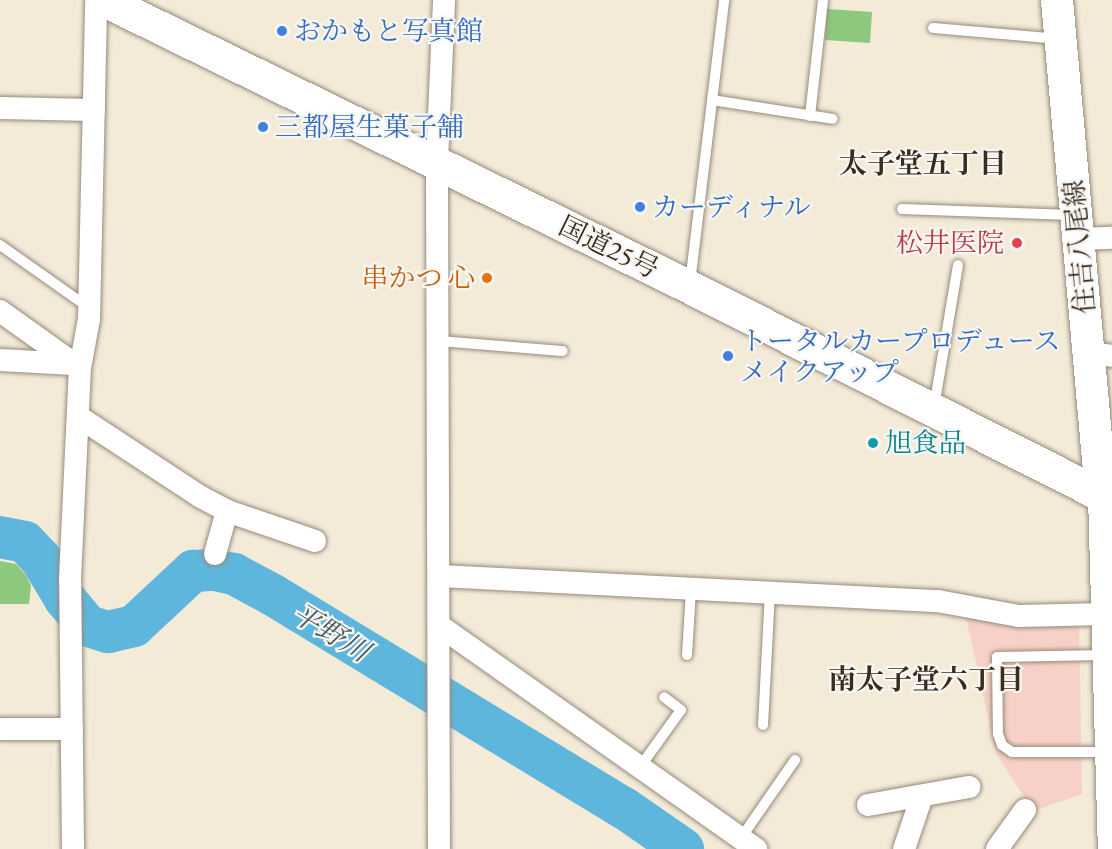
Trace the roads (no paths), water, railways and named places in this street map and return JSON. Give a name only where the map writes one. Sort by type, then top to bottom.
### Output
[{"type":"highway","name":"国道25号","points":[[104,0],[690,287],[1106,497]]},
{"type":"main road","name":"住吉八尾線","points":[[1057,0],[1076,227],[1100,354],[1106,497]]},
{"type":"street","points":[[73,849],[70,579],[79,417],[77,366],[90,308],[96,0]]},
{"type":"street","points":[[439,849],[437,162],[444,0]]},
{"type":"street","points":[[0,108],[94,110]]},
{"type":"street","points":[[1076,227],[1112,238]]},
{"type":"street","points":[[0,311],[77,366]]},
{"type":"street","points":[[0,360],[77,366]]},
{"type":"street","points":[[79,417],[201,498],[227,511],[315,541]]},
{"type":"street","points":[[1106,497],[1105,614],[1111,849]]},
{"type":"street","points":[[215,554],[227,511]]},
{"type":"street","points":[[440,576],[938,601],[1019,616],[1105,614]]},
{"type":"street","points":[[440,626],[748,844]]},
{"type":"street","points":[[0,729],[72,729]]},
{"type":"street","points":[[868,805],[969,787]]},
{"type":"street","points":[[904,849],[922,796]]},
{"type":"street","points":[[997,849],[1025,810]]},
{"type":"lane","points":[[690,287],[724,0]]},
{"type":"lane","points":[[810,116],[823,0]]},
{"type":"lane","points":[[933,28],[1060,39]]},
{"type":"lane","points":[[712,100],[833,119]]},
{"type":"lane","points":[[902,209],[1076,227]]},
{"type":"lane","points":[[0,244],[90,308]]},
{"type":"lane","points":[[933,410],[958,265]]},
{"type":"lane","points":[[438,341],[563,351]]},
{"type":"lane","points":[[687,655],[691,589]]},
{"type":"lane","points":[[763,724],[770,593]]},
{"type":"lane","points":[[1107,655],[997,657],[997,690],[999,741],[1008,751],[1109,752]]},
{"type":"lane","points":[[640,767],[681,710],[664,697]]},
{"type":"lane","points":[[748,844],[795,760]]},
{"type":"waterway","name":"平野川","points":[[0,537],[25,542],[41,559],[65,599],[88,626],[108,632],[134,626],[193,571],[214,570],[234,574],[273,595],[624,808],[683,849]]},
{"type":"place","name":"おかもと写真館","points":[[282,31]]},
{"type":"place","name":"三都屋生菓子舗","points":[[263,127]]},
{"type":"place","name":"カーディナル","points":[[640,207]]},
{"type":"place","name":"松井医院","points":[[1017,243]]},
{"type":"place","name":"串かつ 心","points":[[487,278]]},
{"type":"place","name":"トータルカープロデュース メイクアップ","points":[[728,356]]},
{"type":"place","name":"旭食品","points":[[873,443]]},
{"type":"district","name":"太子堂五丁目","points":[[923,163]]},
{"type":"district","name":"南太子堂六丁目","points":[[926,679]]}]
